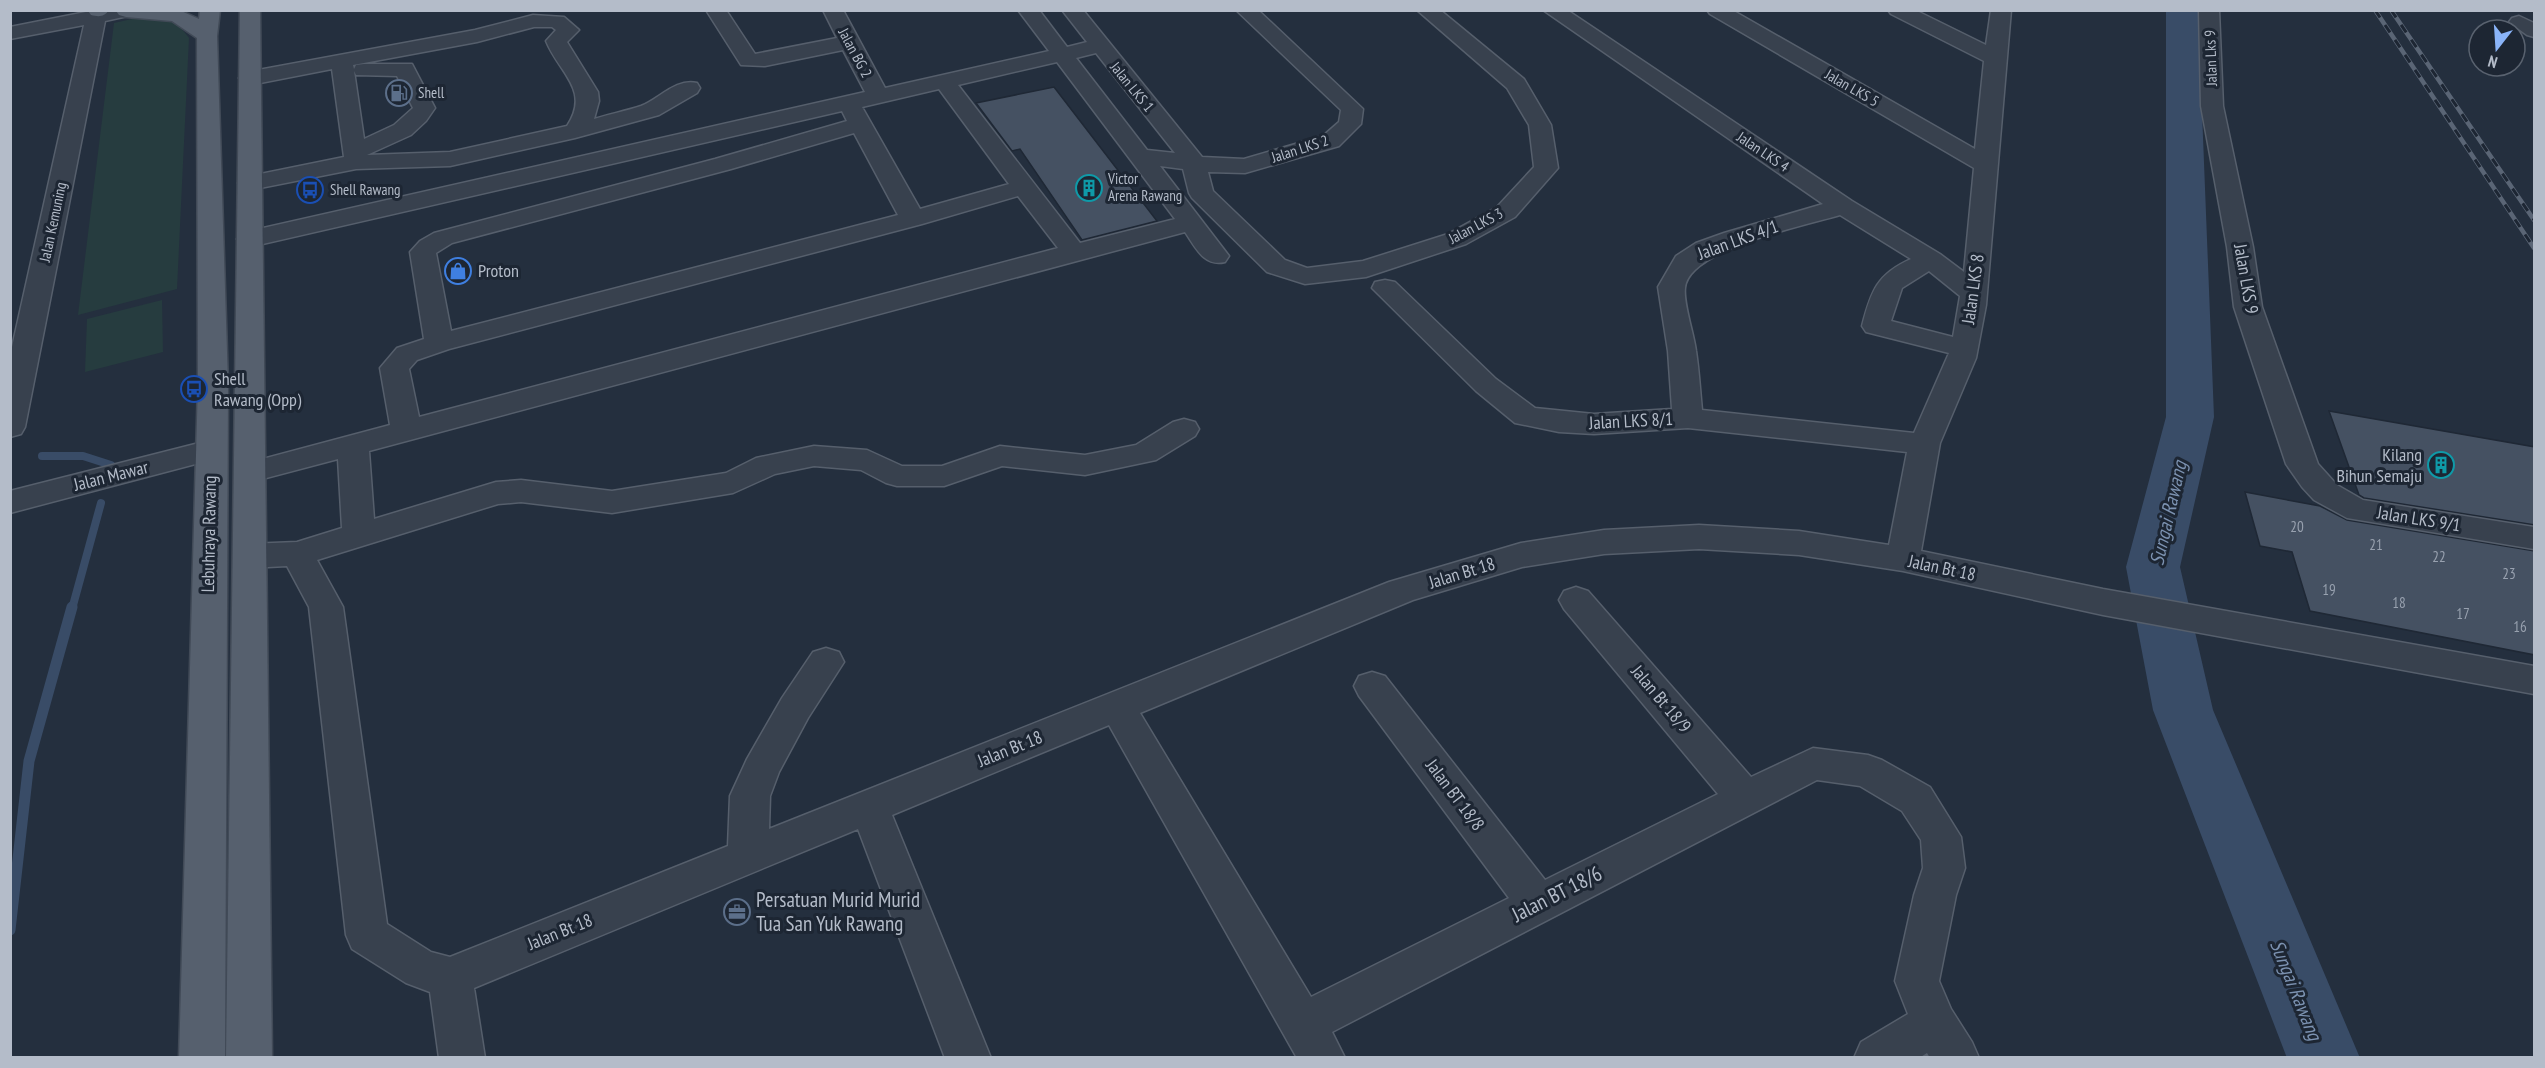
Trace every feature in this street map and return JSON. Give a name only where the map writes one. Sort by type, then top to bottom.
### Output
[{"type":"main road","points":[[249,1058],[250,10]]},
{"type":"main road","points":[[128,11],[163,13],[208,23]]},
{"type":"main road","name":"Lebuhraya Rawang","points":[[202,1058],[213,384],[208,23]]},
{"type":"street","points":[[716,10],[749,60],[765,60],[849,42]]},
{"type":"street","name":"Jalan BG 2","points":[[833,10],[878,96]]},
{"type":"street","points":[[1028,10],[1216,256]]},
{"type":"street","name":"Jalan LKS 1","points":[[1072,10],[1194,162]]},
{"type":"street","name":"Jalan LKS 2","points":[[1194,162],[1245,166],[1331,141],[1350,124],[1352,109],[1246,10]]},
{"type":"street","name":"Jalan LKS 3","points":[[1375,279],[1506,212],[1546,168],[1540,126],[1516,84],[1427,10]]},
{"type":"street","name":"Jalan LKS 4","points":[[1553,10],[1843,206],[1931,260],[1974,293]]},
{"type":"street","name":"Jalan LKS 5","points":[[1717,10],[1987,166]]},
{"type":"street","points":[[1898,10],[1993,57]]},
{"type":"street","name":"Jalan LKS 8","points":[[1902,559],[1925,444],[1964,348],[1974,293],[1987,166],[1993,57],[2001,10]]},
{"type":"street","name":"Jalan Lks 9","points":[[2209,10],[2212,106]]},
{"type":"street","points":[[10,27],[98,12],[128,11]]},
{"type":"street","points":[[10,33],[98,12]]},
{"type":"street","name":"Jalan Kemuning","points":[[10,427],[98,12]]},
{"type":"street","points":[[250,78],[343,66],[533,21],[557,21],[569,30],[556,41],[559,50],[586,88],[588,109],[575,131]]},
{"type":"street","points":[[439,344],[423,252],[443,238],[723,164],[854,113],[878,96],[1099,46]]},
{"type":"street","points":[[343,66],[355,156]]},
{"type":"street","points":[[250,183],[355,156],[417,120],[424,108],[404,69],[343,66]]},
{"type":"street","points":[[944,81],[1074,252]]},
{"type":"street","points":[[355,156],[450,159],[575,131],[651,110],[689,88]]},
{"type":"street","name":"Jalan LKS 9","points":[[2212,106],[2241,247],[2248,307],[2302,464],[2312,480]]},
{"type":"street","points":[[854,113],[913,219]]},
{"type":"street","points":[[250,239],[854,113]]},
{"type":"street","points":[[1140,156],[1194,162],[1201,193],[1276,266],[1305,276],[1375,279]]},
{"type":"street","points":[[406,430],[394,368],[407,354],[1024,188]]},
{"type":"street","name":"Jalan LKS 4/1","points":[[1688,418],[1682,351],[1671,287],[1685,262],[1705,249],[1733,238],[1843,206]]},
{"type":"street","points":[[251,471],[1074,252],[1191,223]]},
{"type":"street","points":[[1931,260],[1898,274],[1884,294],[1876,326],[1964,348]]},
{"type":"street","name":"Jalan LKS 8/1","points":[[1375,279],[1486,385],[1526,416],[1559,422],[1594,424],[1688,418],[1925,444]]},
{"type":"street","points":[[251,556],[297,554],[496,493],[521,491],[612,502],[733,482],[767,465],[814,456],[867,460],[897,476],[944,476],[1000,456],[1085,465],[1146,453],[1184,429]]},
{"type":"street","points":[[353,444],[360,534]]},
{"type":"street","name":"Jalan Mawar","points":[[10,501],[211,450]]},
{"type":"street","name":"Jalan LKS 9/1","points":[[2312,480],[2338,502],[2358,510],[2535,538]]},
{"type":"street","name":"Jalan Bt 18","points":[[450,977],[1401,591],[1521,555],[1604,543],[1699,537],[1799,543],[1902,559],[2103,602],[2535,680]]},
{"type":"street","points":[[297,554],[326,607],[367,935],[421,969],[450,977],[462,1058]]},
{"type":"street","name":"Jalan Bt 18/9","points":[[1576,600],[1745,798]]},
{"type":"street","points":[[748,855],[750,796],[761,770],[795,708],[826,662]]},
{"type":"street","name":"Jalan BT 18/8","points":[[1371,686],[1538,903]]},
{"type":"street","points":[[1117,706],[1312,1041]]},
{"type":"street","name":"Jalan BT 18/6","points":[[1312,1041],[1538,903],[1813,764],[1868,771],[1916,799],[1941,837],[1944,868],[1935,895],[1917,981],[1945,1040]]},
{"type":"street","points":[[869,806],[968,1058]]},
{"type":"street","points":[[1877,1058],[1945,1040]]},
{"type":"green space","points":[[145,16],[171,21],[180,27],[189,38],[177,289],[78,315],[114,23]]},
{"type":"green space","points":[[162,300],[163,352],[85,372],[87,319]]},
{"type":"building","name":"Victor Arena Rawang","points":[[1054,87],[1157,221],[1082,240],[1020,149],[1012,151],[976,103]]},
{"type":"building","name":"Kilang Bihun Semaju","points":[[2329,411],[2535,447],[2535,525],[2364,498],[2359,495]]},
{"type":"building","points":[[2245,492],[2320,506],[2347,520],[2535,551],[2535,655],[2310,611],[2292,552],[2260,546]]},
{"type":"waterway","name":"Sungai Rawang","points":[[2182,10],[2190,417],[2153,567],[2183,710],[2324,1058]]},
{"type":"waterway","points":[[42,456],[83,456],[111,465]]},
{"type":"waterway","points":[[72,609],[101,503]]},
{"type":"waterway","points":[[10,930],[29,761],[72,607]]},
{"type":"railway","points":[[2375,10],[2534,248]]},
{"type":"railway","points":[[2391,10],[2534,220]]},
{"type":"place","name":"Shell","points":[[399,93]]},
{"type":"place","name":"Victor Arena Rawang","points":[[1089,188]]},
{"type":"place","name":"Shell Rawang","points":[[310,190]]},
{"type":"place","name":"Proton","points":[[458,271]]},
{"type":"place","name":"Shell Rawang (Opp)","points":[[194,389]]},
{"type":"place","name":"Kilang Bihun Semaju","points":[[2441,465]]},
{"type":"place","name":"Persatuan Murid Murid Tua San Yuk Rawang","points":[[737,912]]}]
